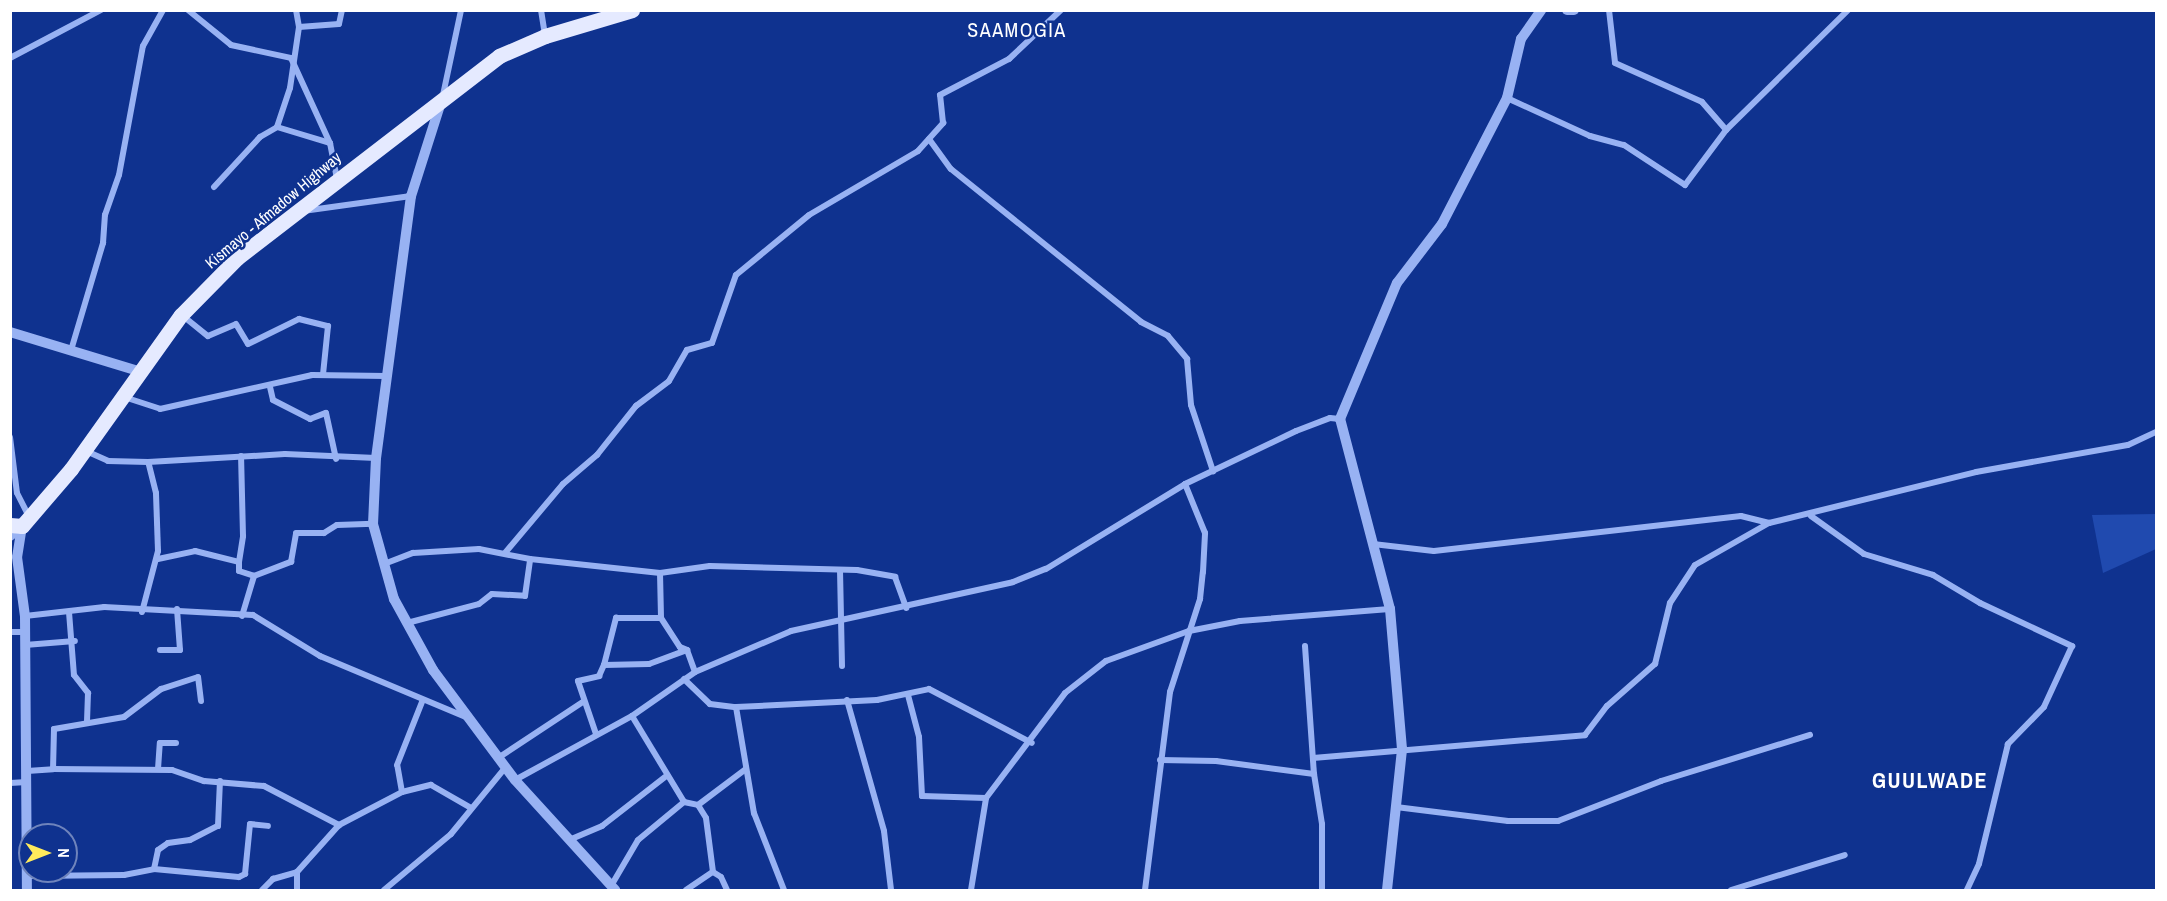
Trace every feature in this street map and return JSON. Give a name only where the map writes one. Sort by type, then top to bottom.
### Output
[{"type":"main road","name":"Kismayo - Afmadow Highway","points":[[18,526],[85,450],[138,371],[181,315],[237,258],[443,96],[499,57],[545,36],[632,10]]},
{"type":"street","points":[[10,58],[101,10]]},
{"type":"street","points":[[72,347],[119,175],[143,46],[163,10]]},
{"type":"street","points":[[188,10],[231,45],[291,58]]},
{"type":"street","points":[[214,187],[260,137],[277,127],[290,88],[291,58],[299,27],[296,10]]},
{"type":"street","points":[[299,27],[339,24],[342,10]]},
{"type":"street","points":[[460,10],[443,96],[411,196],[386,376],[376,458],[373,524],[384,564],[406,623],[467,717],[515,780],[613,889],[638,840],[684,802]]},
{"type":"street","points":[[541,10],[545,36]]},
{"type":"street","points":[[506,553],[562,484],[597,455],[636,406],[669,381],[687,350],[711,343],[736,275],[801,220],[918,152],[943,123],[940,95],[1009,59],[1061,10]]},
{"type":"street","points":[[1387,891],[1402,749],[1390,609],[1340,419],[1397,284],[1442,224],[1507,98],[1521,39],[1540,10]]},
{"type":"street","points":[[1567,10],[1574,10]]},
{"type":"street","points":[[1609,10],[1614,63],[1702,102],[1726,130]]},
{"type":"street","points":[[1507,98],[1590,136],[1624,145],[1685,185],[1726,130],[1848,10]]},
{"type":"street","points":[[291,58],[330,143],[336,180]]},
{"type":"street","points":[[277,127],[330,143]]},
{"type":"street","points":[[929,139],[951,169],[1141,322],[1168,336],[1181,351],[1187,359],[1191,405],[1213,471]]},
{"type":"street","points":[[296,212],[411,196]]},
{"type":"street","points":[[181,315],[208,336],[236,324],[248,344],[299,319],[328,326],[323,374]]},
{"type":"street","points":[[10,332],[33,341],[72,347],[138,371]]},
{"type":"street","points":[[121,396],[160,409],[323,374],[386,376]]},
{"type":"street","points":[[270,387],[273,400],[310,419],[326,413],[336,459]]},
{"type":"street","points":[[515,780],[632,716],[695,672],[791,631],[906,608],[1013,582],[1046,569],[1185,484],[1296,431],[1330,418],[1340,419]]},
{"type":"street","points":[[1313,758],[1584,735],[1607,706],[1654,664],[1670,603],[1695,565],[1768,523],[1811,516],[1976,472],[2128,445],[2157,432]]},
{"type":"street","points":[[10,437],[17,493],[17,557],[25,616],[28,823]]},
{"type":"street","points":[[85,450],[108,461],[148,462],[291,454],[336,459],[376,458]]},
{"type":"street","points":[[241,456],[243,536],[239,571],[254,576],[291,562],[296,533],[324,533],[337,525],[373,524]]},
{"type":"street","points":[[142,612],[158,559],[156,493],[148,462]]},
{"type":"street","points":[[1144,891],[1170,692],[1200,599],[1205,533],[1185,484]]},
{"type":"street","points":[[1373,544],[1434,551],[1741,516],[1768,523]]},
{"type":"street","points":[[1811,516],[1864,554],[1933,575],[1980,603],[2072,646],[2044,707],[2008,744],[1979,864],[1967,891]]},
{"type":"street","points":[[384,564],[413,553],[445,550],[506,553],[530,559],[660,573],[710,566],[840,570],[895,577],[906,608]]},
{"type":"street","points":[[158,559],[195,551],[239,562]]},
{"type":"street","points":[[406,623],[479,604],[492,594],[525,596],[530,559]]},
{"type":"street","points":[[840,570],[843,619],[842,666]]},
{"type":"street","points":[[660,573],[661,618],[680,647],[687,650],[695,672]]},
{"type":"street","points":[[242,616],[254,576]]},
{"type":"street","points":[[25,616],[104,608],[142,612],[177,609],[242,616],[253,615],[313,653],[422,702],[467,717]]},
{"type":"street","points":[[160,650],[180,650],[177,609]]},
{"type":"street","points":[[971,891],[986,798],[1032,742],[1065,693],[1106,661],[1188,631],[1240,621],[1390,609]]},
{"type":"street","points":[[69,612],[75,641],[74,670],[88,693],[87,721]]},
{"type":"street","points":[[596,734],[579,681],[599,676],[616,618],[661,618]]},
{"type":"street","points":[[10,632],[24,632]]},
{"type":"street","points":[[25,645],[75,641]]},
{"type":"street","points":[[1305,646],[1314,774],[1322,824],[1322,891]]},
{"type":"street","points":[[604,665],[649,664],[687,650]]},
{"type":"street","points":[[52,769],[54,729],[87,721],[124,717],[161,689],[198,677],[201,701]]},
{"type":"street","points":[[684,679],[710,704],[736,707],[908,695],[929,689],[1032,742]]},
{"type":"street","points":[[908,695],[919,737],[922,796],[986,798]]},
{"type":"street","points":[[847,700],[884,831],[891,891]]},
{"type":"street","points":[[498,758],[584,701]]},
{"type":"street","points":[[402,792],[397,765],[422,702]]},
{"type":"street","points":[[736,707],[746,769],[767,857],[784,891]]},
{"type":"street","points":[[632,716],[664,777],[684,802],[698,805],[706,818],[712,872]]},
{"type":"street","points":[[1396,807],[1508,820],[1558,820],[1661,782],[1810,735]]},
{"type":"street","points":[[158,769],[160,743],[176,742]]},
{"type":"street","points":[[1160,760],[1216,761],[1314,774]]},
{"type":"street","points":[[386,890],[451,834],[505,768]]},
{"type":"street","points":[[10,783],[52,769],[158,769],[204,781],[264,786],[339,825]]},
{"type":"street","points":[[698,805],[746,769]]},
{"type":"street","points":[[568,840],[602,826],[664,777]]},
{"type":"street","points":[[154,869],[158,850],[168,843],[190,840],[218,826],[220,781]]},
{"type":"street","points":[[261,891],[273,879],[297,872],[339,825],[402,792],[436,786],[471,808]]},
{"type":"street","points":[[78,875],[123,875],[154,869],[239,877],[245,874],[250,824],[268,826]]},
{"type":"street","points":[[1731,891],[1845,855]]},
{"type":"street","points":[[297,872],[297,891]]},
{"type":"street","points":[[686,891],[712,872]]},
{"type":"street","points":[[712,872],[721,877],[727,891]]},
{"type":"street","points":[[702,880],[703,891]]},
{"type":"shaded area","points":[[2156,514],[2156,549],[2103,573],[2092,515]]},
{"type":"district","name":"SAAMOGIA","points":[[1017,29]]},
{"type":"district","name":"GUULWADE","points":[[1930,781]]}]
